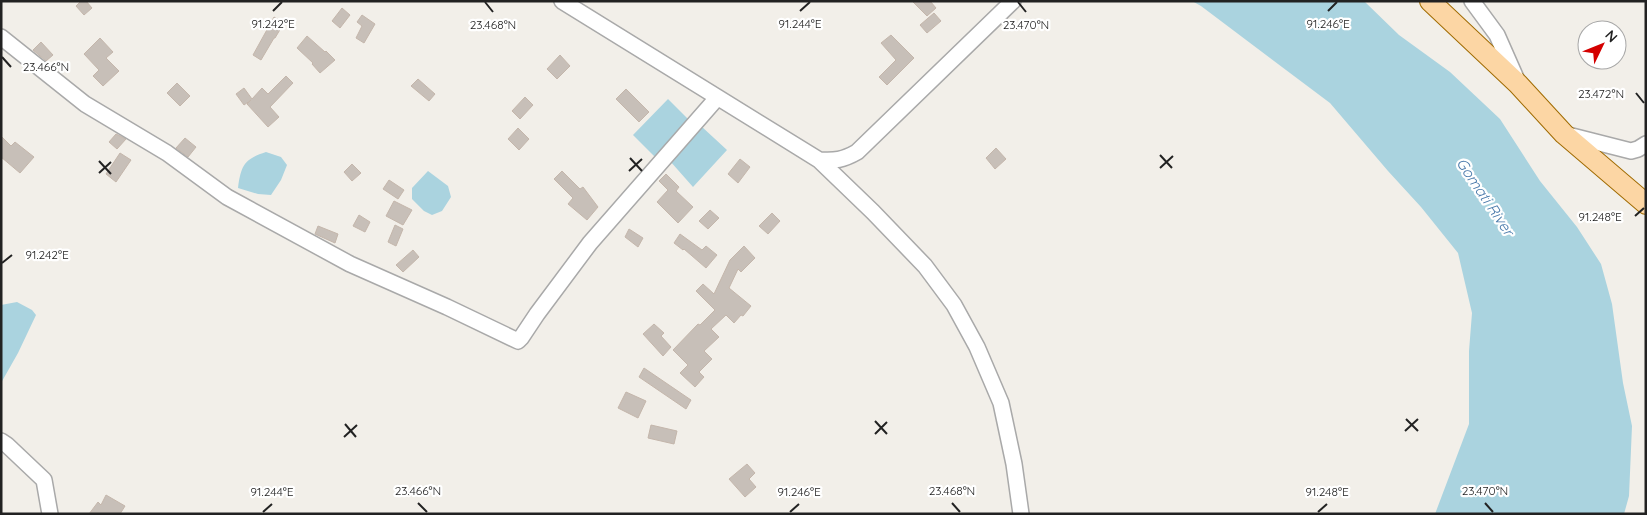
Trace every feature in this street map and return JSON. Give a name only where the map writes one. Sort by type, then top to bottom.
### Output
[{"type":"main road","points":[[1430,1],[1518,84],[1564,134],[1646,204]]},
{"type":"street","points":[[562,1],[818,160],[874,212],[925,266],[954,305],[977,347],[1001,404],[1014,464],[1021,514]]},
{"type":"street","points":[[818,160],[836,161],[857,152],[1013,1]]},
{"type":"street","points":[[1472,1],[1497,35],[1518,84]]},
{"type":"street","points":[[1,37],[85,104],[168,153],[226,197],[350,264],[518,341],[590,243],[717,98]]},
{"type":"street","points":[[1564,134],[1631,151],[1646,144]]},
{"type":"street","points":[[1,441],[44,480],[50,514]]},
{"type":"water","name":"Gomati River","points":[[1192,1],[1364,1],[1399,35],[1450,72],[1500,119],[1540,181],[1577,227],[1601,264],[1612,304],[1623,383],[1632,426],[1629,496],[1624,514],[1435,514],[1469,424],[1469,351],[1472,313],[1458,253],[1421,207],[1330,103]]},
{"type":"water","points":[[668,99],[690,121],[656,158],[633,135]]},
{"type":"water","points":[[701,126],[727,150],[693,187],[670,161]]},
{"type":"water","points":[[266,152],[281,157],[287,165],[281,180],[271,195],[258,194],[238,188],[245,164],[253,157]]},
{"type":"water","points":[[428,171],[448,186],[451,197],[442,211],[432,215],[424,211],[412,199],[412,188]]},
{"type":"water","points":[[17,302],[32,310],[36,315],[1,383],[1,305]]},
{"type":"building","points":[[81,1],[86,1],[92,8],[84,15],[76,6]]},
{"type":"building","points":[[912,1],[930,1],[936,8],[927,16]]},
{"type":"building","points":[[342,8],[350,15],[340,28],[332,21]]},
{"type":"building","points":[[934,13],[941,21],[927,33],[920,25]]},
{"type":"building","points":[[362,15],[375,24],[364,43],[356,38],[362,26],[357,22]]},
{"type":"building","points":[[274,17],[284,23],[261,60],[253,55]]},
{"type":"building","points":[[891,35],[914,58],[887,85],[879,77],[896,60],[881,43]]},
{"type":"building","points":[[307,36],[335,60],[320,73],[313,63],[297,48]]},
{"type":"building","points":[[100,38],[113,52],[106,58],[119,71],[103,86],[93,76],[99,70],[84,54]]},
{"type":"building","points":[[41,42],[53,55],[46,61],[33,50]]},
{"type":"building","points":[[560,55],[570,66],[557,79],[547,69]]},
{"type":"building","points":[[286,76],[293,83],[270,107],[279,117],[268,127],[247,104],[251,100],[244,105],[236,94],[244,88],[252,99],[262,88],[268,94]]},
{"type":"building","points":[[418,79],[435,94],[429,101],[411,86]]},
{"type":"building","points":[[177,83],[190,96],[180,106],[167,93]]},
{"type":"building","points":[[626,89],[649,112],[639,122],[616,99]]},
{"type":"building","points":[[525,97],[533,105],[520,119],[512,111]]},
{"type":"building","points":[[518,128],[529,139],[519,150],[508,139]]},
{"type":"building","points":[[116,134],[126,139],[117,149],[109,142]]},
{"type":"building","points":[[1,136],[11,146],[15,142],[34,157],[20,173],[1,157]]},
{"type":"building","points":[[185,138],[196,147],[188,157],[176,148]]},
{"type":"building","points":[[996,148],[1006,159],[995,169],[986,158]]},
{"type":"building","points":[[120,153],[131,160],[116,182],[106,174]]},
{"type":"building","points":[[740,159],[750,167],[738,183],[728,174]]},
{"type":"building","points":[[352,164],[361,173],[352,181],[344,172]]},
{"type":"building","points":[[562,171],[580,189],[583,187],[598,207],[587,220],[568,204],[573,198],[554,179]]},
{"type":"building","points":[[666,174],[679,187],[676,191],[693,207],[678,223],[657,202],[668,190],[659,181]]},
{"type":"building","points":[[389,180],[404,190],[398,199],[383,189]]},
{"type":"building","points":[[394,201],[412,210],[403,225],[386,216]]},
{"type":"building","points":[[710,210],[719,218],[708,229],[699,221]]},
{"type":"building","points":[[772,213],[780,221],[768,234],[759,226]]},
{"type":"building","points":[[359,215],[370,222],[365,232],[353,226]]},
{"type":"building","points":[[395,225],[403,229],[396,246],[388,242]]},
{"type":"building","points":[[318,226],[338,234],[335,243],[315,234]]},
{"type":"building","points":[[629,229],[643,238],[638,247],[625,237]]},
{"type":"building","points":[[680,234],[702,250],[706,246],[717,255],[706,268],[674,243]]},
{"type":"building","points":[[744,246],[755,258],[741,272],[738,269],[729,288],[751,306],[734,323],[726,315],[711,329],[719,337],[704,351],[712,359],[699,372],[704,377],[695,387],[680,373],[688,365],[673,350],[698,324],[700,325],[715,310],[696,291],[703,284],[714,294],[730,260]]},
{"type":"building","points":[[413,250],[419,257],[403,272],[396,265]]},
{"type":"building","points":[[654,324],[664,333],[661,336],[671,347],[663,356],[643,334]]},
{"type":"building","points":[[644,368],[691,400],[686,409],[639,377]]},
{"type":"building","points":[[626,392],[646,401],[638,418],[618,408]]},
{"type":"building","points":[[651,425],[677,431],[674,444],[648,438]]},
{"type":"building","points":[[747,464],[755,473],[749,479],[756,487],[745,497],[729,479]]},
{"type":"building","points":[[106,495],[125,506],[120,514],[89,514],[98,502],[101,505]]}]
